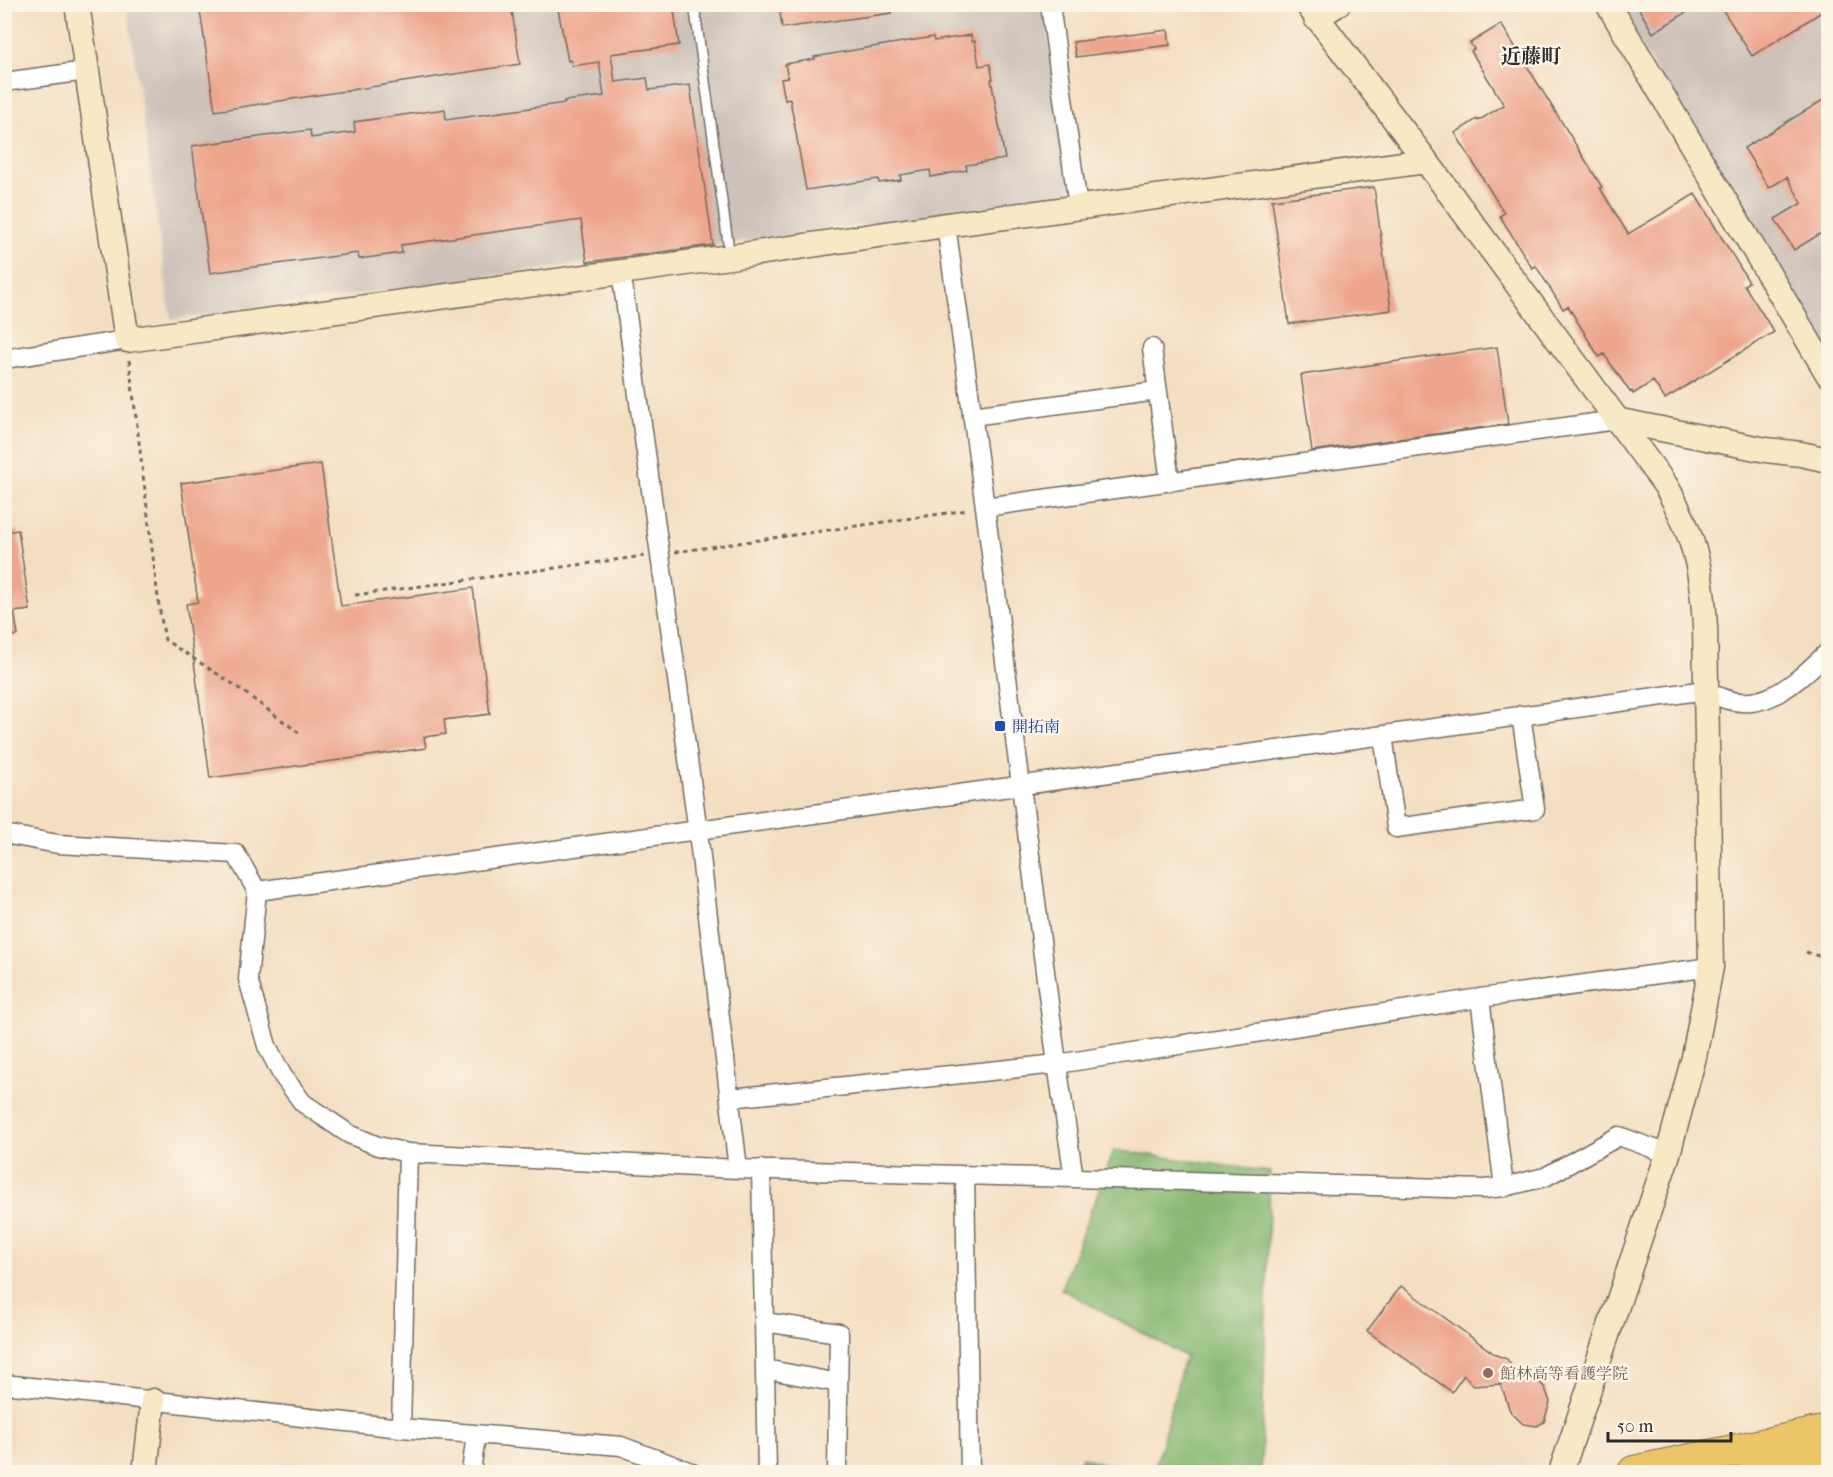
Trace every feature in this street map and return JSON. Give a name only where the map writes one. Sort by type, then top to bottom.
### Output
[{"type":"highway","points":[[1634,1473],[1828,1431]]},
{"type":"highway","points":[[1754,1473],[1828,1454]]},
{"type":"street","points":[[77,4],[127,340]]},
{"type":"street","points":[[1050,4],[1078,207]]},
{"type":"street","points":[[1338,4],[1311,11],[1426,161],[1666,486],[1691,536],[1699,566],[1703,596],[1706,690],[1711,968],[1694,1057],[1668,1154],[1561,1473]]},
{"type":"street","points":[[1608,4],[1828,374]]},
{"type":"street","points":[[4,82],[86,71]]},
{"type":"street","points":[[4,359],[946,225],[1426,161]]},
{"type":"street","points":[[946,225],[1074,1178]]},
{"type":"street","points":[[621,271],[698,832],[738,1169]]},
{"type":"street","points":[[1152,348],[1170,482]]},
{"type":"street","points":[[972,416],[1157,391]]},
{"type":"street","points":[[985,507],[1616,420],[1828,460]]},
{"type":"street","points":[[257,891],[698,832],[1706,690],[1719,698],[1755,703],[1775,695],[1806,673],[1828,652]]},
{"type":"street","points":[[1383,735],[1396,828],[1523,811],[1534,809],[1521,715]]},
{"type":"street","points":[[4,834],[58,844],[236,854],[257,891],[248,979],[267,1046],[282,1075],[303,1103],[349,1134],[378,1146],[408,1154],[738,1169],[1484,1190],[1545,1177],[1619,1136],[1668,1154]]},
{"type":"street","points":[[730,1098],[1057,1064],[1480,998],[1711,968]]},
{"type":"street","points":[[1480,998],[1504,1186]]},
{"type":"street","points":[[401,1428],[408,1154]]},
{"type":"street","points":[[762,1169],[767,1473]]},
{"type":"street","points":[[965,1175],[970,1473]]},
{"type":"street","points":[[764,1322],[839,1333],[837,1473]]},
{"type":"street","points":[[765,1370],[838,1383]]},
{"type":"street","points":[[4,1384],[401,1428],[621,1446],[660,1467],[691,1473]]},
{"type":"street","points":[[145,1473],[153,1401]]},
{"type":"street","points":[[471,1473],[476,1435]]},
{"type":"lane","points":[[694,4],[730,257]]},
{"type":"path","points":[[127,340],[165,640],[234,684],[302,735]]},
{"type":"path","points":[[1806,952],[1828,959]]},
{"type":"shaded area","points":[[127,5],[1044,5],[1071,196],[171,320]]},
{"type":"shaded area","points":[[1616,5],[1828,5],[1828,356]]},
{"type":"green space","points":[[1114,1150],[1270,1172],[1261,1472],[1154,1472],[1185,1356],[1061,1289]]},
{"type":"green space","points":[[1082,1457],[1126,1472],[1076,1472]]},
{"type":"building","points":[[199,4],[511,4],[520,64],[215,111]]},
{"type":"building","points":[[557,4],[673,4],[679,45],[611,54],[615,82],[647,78],[649,90],[690,85],[713,245],[587,262],[581,220],[401,245],[402,253],[359,259],[358,253],[210,273],[192,146],[310,130],[311,138],[355,132],[354,122],[445,109],[446,120],[604,96],[599,62],[572,66],[571,60],[568,61]]},
{"type":"building","points":[[779,4],[891,4],[892,13],[782,28]]},
{"type":"building","points":[[1636,4],[1700,4],[1653,33]]},
{"type":"building","points":[[1719,4],[1828,4],[1828,8],[1752,56]]},
{"type":"building","points":[[1501,24],[1602,187],[1600,188],[1628,234],[1695,194],[1749,282],[1744,285],[1774,332],[1665,399],[1653,381],[1633,394],[1632,391],[1630,392],[1604,354],[1599,357],[1568,306],[1563,309],[1536,266],[1532,268],[1500,216],[1504,213],[1455,133],[1504,105],[1471,51],[1474,49],[1470,43]]},
{"type":"building","points":[[1168,30],[1170,45],[1076,57],[1073,42]]},
{"type":"building","points":[[971,35],[972,41],[975,41],[979,66],[990,64],[1005,159],[966,165],[967,170],[931,177],[930,170],[900,175],[901,180],[879,183],[878,179],[806,190],[790,99],[785,100],[781,79],[788,78],[785,64],[933,37],[934,41]]},
{"type":"building","points":[[1828,97],[1828,229],[1794,250],[1775,219],[1802,203],[1787,177],[1769,188],[1744,148]]},
{"type":"building","points":[[1374,187],[1391,310],[1289,324],[1272,200]]},
{"type":"building","points":[[1497,347],[1508,424],[1312,451],[1301,375]]},
{"type":"building","points":[[321,464],[341,606],[473,588],[490,714],[444,720],[446,734],[424,737],[426,748],[210,778],[186,604],[198,602],[181,483]]},
{"type":"building","points":[[18,530],[30,610],[14,612],[18,635],[4,637],[4,532]]},
{"type":"building","points":[[1401,1286],[1496,1355],[1507,1359],[1517,1374],[1536,1379],[1545,1388],[1550,1402],[1544,1422],[1537,1426],[1523,1424],[1510,1411],[1501,1384],[1474,1386],[1464,1375],[1452,1392],[1367,1331]]},
{"type":"place","name":"開拓南","points":[[1000,726]]},
{"type":"place","name":"館林高等看護学院","points":[[1488,1373]]},
{"type":"district","name":"近藤町","points":[[1531,56]]}]
